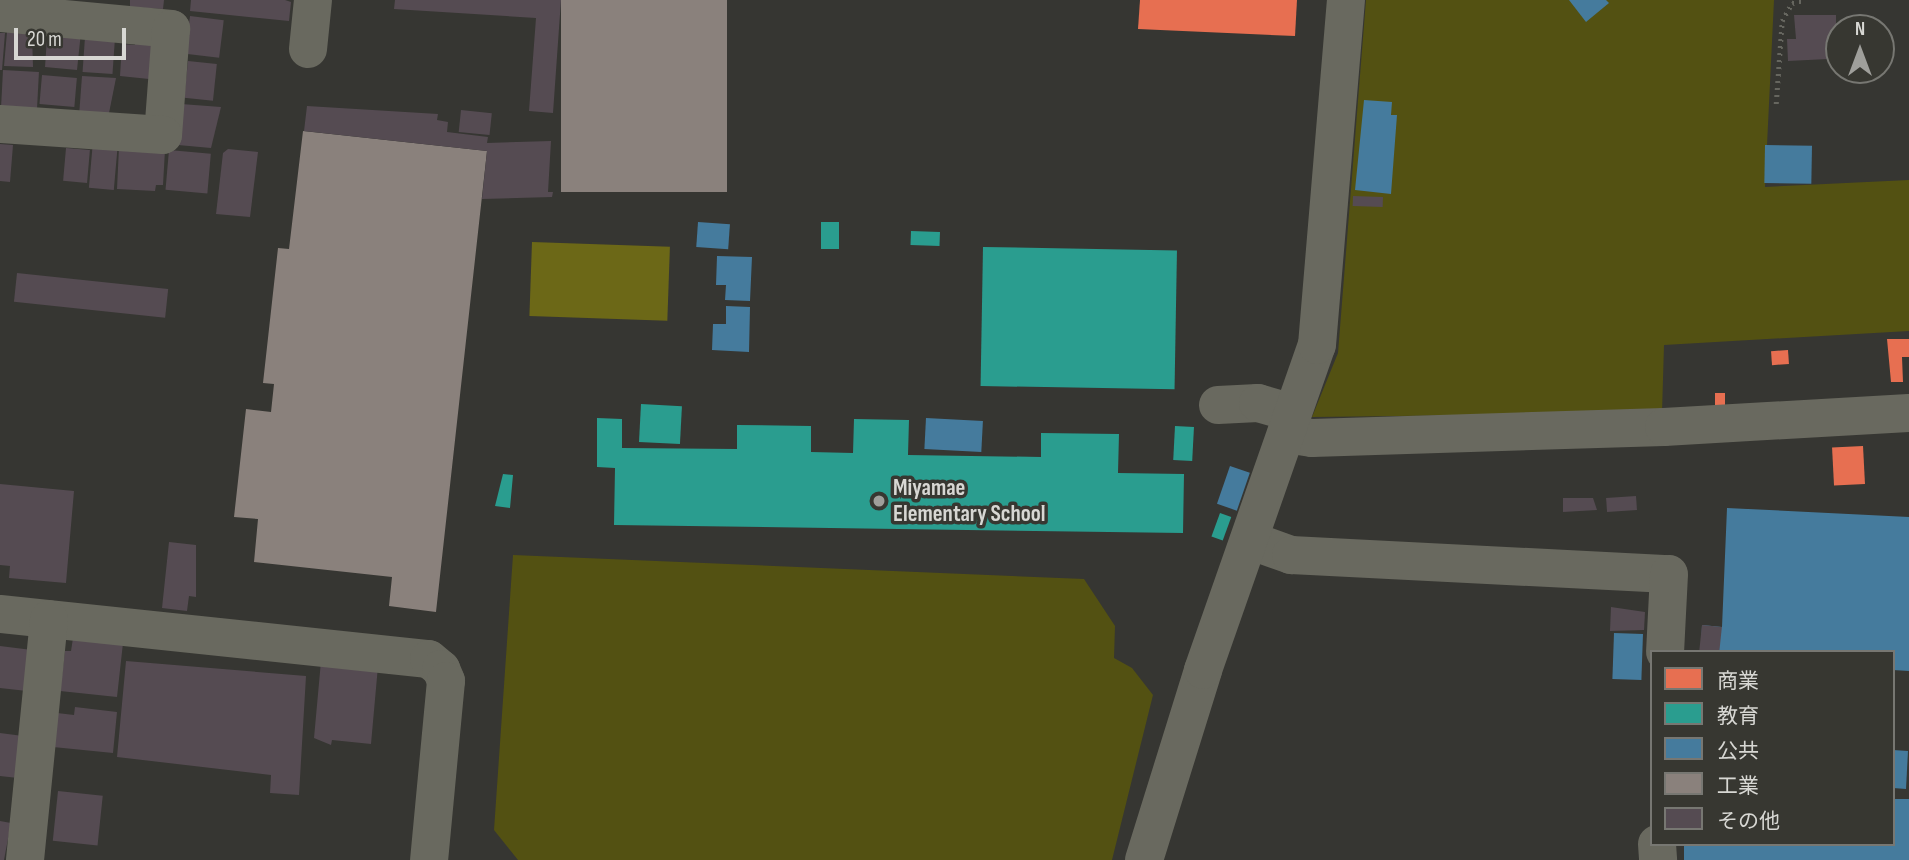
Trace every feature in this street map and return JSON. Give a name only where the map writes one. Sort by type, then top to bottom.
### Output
[{"type":"street","points":[[308,49],[313,0]]},
{"type":"street","points":[[1144,860],[1321,324],[1346,0]]},
{"type":"street","points":[[0,13],[172,29],[163,135],[0,124]]},
{"type":"street","points":[[1217,405],[1258,403],[1312,438],[1664,427],[1909,413]]},
{"type":"street","points":[[1249,540],[1292,555],[1669,574],[1665,650]]},
{"type":"street","points":[[0,614],[429,659],[441,669],[446,681],[429,860]]},
{"type":"street","points":[[25,860],[49,619]]},
{"type":"path","points":[[1776,104],[1782,21],[1792,3],[1804,0]]},
{"type":"shaded area","points":[[1366,0],[1774,0],[1765,187],[1909,180],[1909,331],[1664,345],[1662,413],[1312,417],[1338,353]]},
{"type":"shaded area","points":[[532,242],[670,247],[667,321],[529,316]]},
{"type":"shaded area","points":[[513,555],[1084,579],[1115,626],[1114,658],[1132,668],[1153,695],[1112,860],[518,860],[494,830]]},
{"type":"building: 商業","points":[[1140,0],[1297,0],[1295,36],[1138,29]]},
{"type":"building: 商業","points":[[1887,339],[1909,339],[1909,357],[1902,357],[1903,382],[1891,382]]},
{"type":"building: 商業","points":[[1788,350],[1789,364],[1772,365],[1771,351]]},
{"type":"building: 商業","points":[[1715,393],[1725,393],[1725,405],[1715,405]]},
{"type":"building: 商業","points":[[1863,446],[1865,484],[1834,486],[1832,448]]},
{"type":"building: 教育","points":[[821,222],[839,222],[839,249],[821,249]]},
{"type":"building: 教育","points":[[911,231],[940,232],[939,246],[911,245]]},
{"type":"building: 教育","points":[[983,247],[1177,250],[1175,389],[981,386]]},
{"type":"building: 教育","points":[[641,404],[682,406],[680,444],[639,442]]},
{"type":"building: 教育","points":[[597,418],[622,419],[622,448],[737,449],[737,425],[811,426],[811,452],[853,453],[854,419],[909,420],[908,455],[1041,457],[1041,433],[1119,434],[1118,473],[1184,474],[1183,533],[614,525],[615,468],[597,467]]},
{"type":"building: 教育","points":[[1175,426],[1194,427],[1192,461],[1173,460]]},
{"type":"building: 教育","points":[[503,474],[513,475],[510,508],[495,506]]},
{"type":"building: 教育","points":[[1220,513],[1231,517],[1223,541],[1211,536]]},
{"type":"building: 公共","points":[[1569,0],[1606,0],[1609,3],[1586,22]]},
{"type":"building: 公共","points":[[1364,100],[1392,102],[1391,115],[1397,115],[1391,194],[1355,190]]},
{"type":"building: 公共","points":[[1765,145],[1812,146],[1811,184],[1764,183]]},
{"type":"building: 公共","points":[[698,222],[730,224],[728,249],[696,247]]},
{"type":"building: 公共","points":[[717,256],[752,257],[750,301],[725,300],[726,285],[716,285]]},
{"type":"building: 公共","points":[[726,306],[750,307],[749,352],[712,350],[713,324],[726,324]]},
{"type":"building: 公共","points":[[926,418],[983,421],[981,452],[924,449]]},
{"type":"building: 公共","points":[[1230,466],[1250,473],[1237,511],[1217,504]]},
{"type":"building: 公共","points":[[1727,508],[1909,517],[1909,671],[1895,670],[1895,650],[1701,650],[1702,625],[1722,627]]},
{"type":"building: 公共","points":[[1614,633],[1643,634],[1641,680],[1612,679]]},
{"type":"building: 公共","points":[[1895,750],[1908,751],[1906,789],[1895,788]]},
{"type":"building: 公共","points":[[1895,799],[1909,799],[1909,860],[1684,860],[1684,846],[1895,846]]},
{"type":"building: 工業","points":[[561,0],[727,0],[727,192],[561,192]]},
{"type":"building: 工業","points":[[303,131],[487,151],[436,612],[389,606],[392,577],[254,562],[258,519],[234,517],[246,409],[271,412],[274,384],[263,383],[278,248],[289,249]]},
{"type":"building: その他","points":[[130,0],[164,0],[163,9],[130,7]]},
{"type":"building: その他","points":[[191,0],[285,0],[291,2],[289,21],[190,11]]},
{"type":"building: その他","points":[[395,0],[561,0],[553,113],[529,111],[536,18],[394,9]]},
{"type":"building: その他","points":[[1794,15],[1825,15],[1825,59],[1788,61],[1787,39],[1796,39]]},
{"type":"building: その他","points":[[190,16],[224,20],[219,58],[185,54]]},
{"type":"building: その他","points":[[53,30],[81,32],[77,70],[45,67],[47,38],[52,38]]},
{"type":"building: その他","points":[[7,32],[32,35],[33,67],[4,66]]},
{"type":"building: その他","points":[[0,33],[5,33],[2,70],[0,70]]},
{"type":"building: その他","points":[[135,36],[152,37],[149,79],[120,76],[122,44],[135,45]]},
{"type":"building: その他","points":[[85,37],[115,39],[112,74],[83,72]]},
{"type":"building: その他","points":[[188,61],[217,64],[213,101],[184,98]]},
{"type":"building: その他","points":[[3,70],[39,72],[37,111],[1,109]]},
{"type":"building: その他","points":[[42,75],[77,78],[74,107],[39,104]]},
{"type":"building: その他","points":[[82,76],[116,78],[108,118],[79,116]]},
{"type":"building: その他","points":[[181,104],[221,107],[211,148],[178,145]]},
{"type":"building: その他","points":[[307,106],[438,114],[437,120],[448,122],[447,132],[488,137],[487,143],[551,141],[548,192],[553,192],[552,197],[482,199],[487,151],[304,131]]},
{"type":"building: その他","points":[[461,110],[492,113],[490,135],[459,132]]},
{"type":"building: その他","points":[[93,141],[118,143],[114,190],[89,188]]},
{"type":"building: その他","points":[[0,144],[13,145],[10,182],[0,181]]},
{"type":"building: その他","points":[[119,147],[165,150],[163,185],[156,185],[155,191],[117,189]]},
{"type":"building: その他","points":[[66,148],[90,150],[87,183],[63,181]]},
{"type":"building: その他","points":[[228,149],[258,152],[250,217],[216,214],[223,153]]},
{"type":"building: その他","points":[[169,150],[211,154],[207,194],[166,190]]},
{"type":"building: その他","points":[[1353,196],[1383,197],[1383,207],[1353,206]]},
{"type":"building: その他","points":[[17,273],[168,289],[165,318],[14,302]]},
{"type":"building: その他","points":[[0,484],[74,491],[66,583],[9,578],[10,566],[0,565]]},
{"type":"building: その他","points":[[1636,496],[1637,510],[1607,512],[1606,498]]},
{"type":"building: その他","points":[[1563,498],[1593,498],[1597,510],[1563,512]]},
{"type":"building: その他","points":[[169,542],[196,545],[196,597],[189,596],[187,611],[162,608]]},
{"type":"building: その他","points":[[1611,607],[1645,612],[1644,630],[1610,631]]},
{"type":"building: その他","points":[[1702,625],[1722,627],[1719,650],[1699,650]]},
{"type":"building: その他","points":[[73,638],[123,643],[117,697],[60,691],[65,651],[71,651]]},
{"type":"building: その他","points":[[0,646],[32,650],[27,691],[0,688]]},
{"type":"building: その他","points":[[126,661],[306,676],[299,795],[270,793],[271,775],[117,757]]},
{"type":"building: その他","points":[[321,661],[378,666],[371,744],[332,740],[331,745],[314,738]]},
{"type":"building: その他","points":[[75,707],[117,712],[113,753],[53,747],[57,713],[74,715]]},
{"type":"building: その他","points":[[0,733],[23,736],[18,778],[0,776]]},
{"type":"building: その他","points":[[58,791],[103,796],[98,845],[53,841]]},
{"type":"building: その他","points":[[0,821],[11,823],[4,860],[0,860]]},
{"type":"place","name":"Miyamae Elementary School","points":[[879,501]]}]
